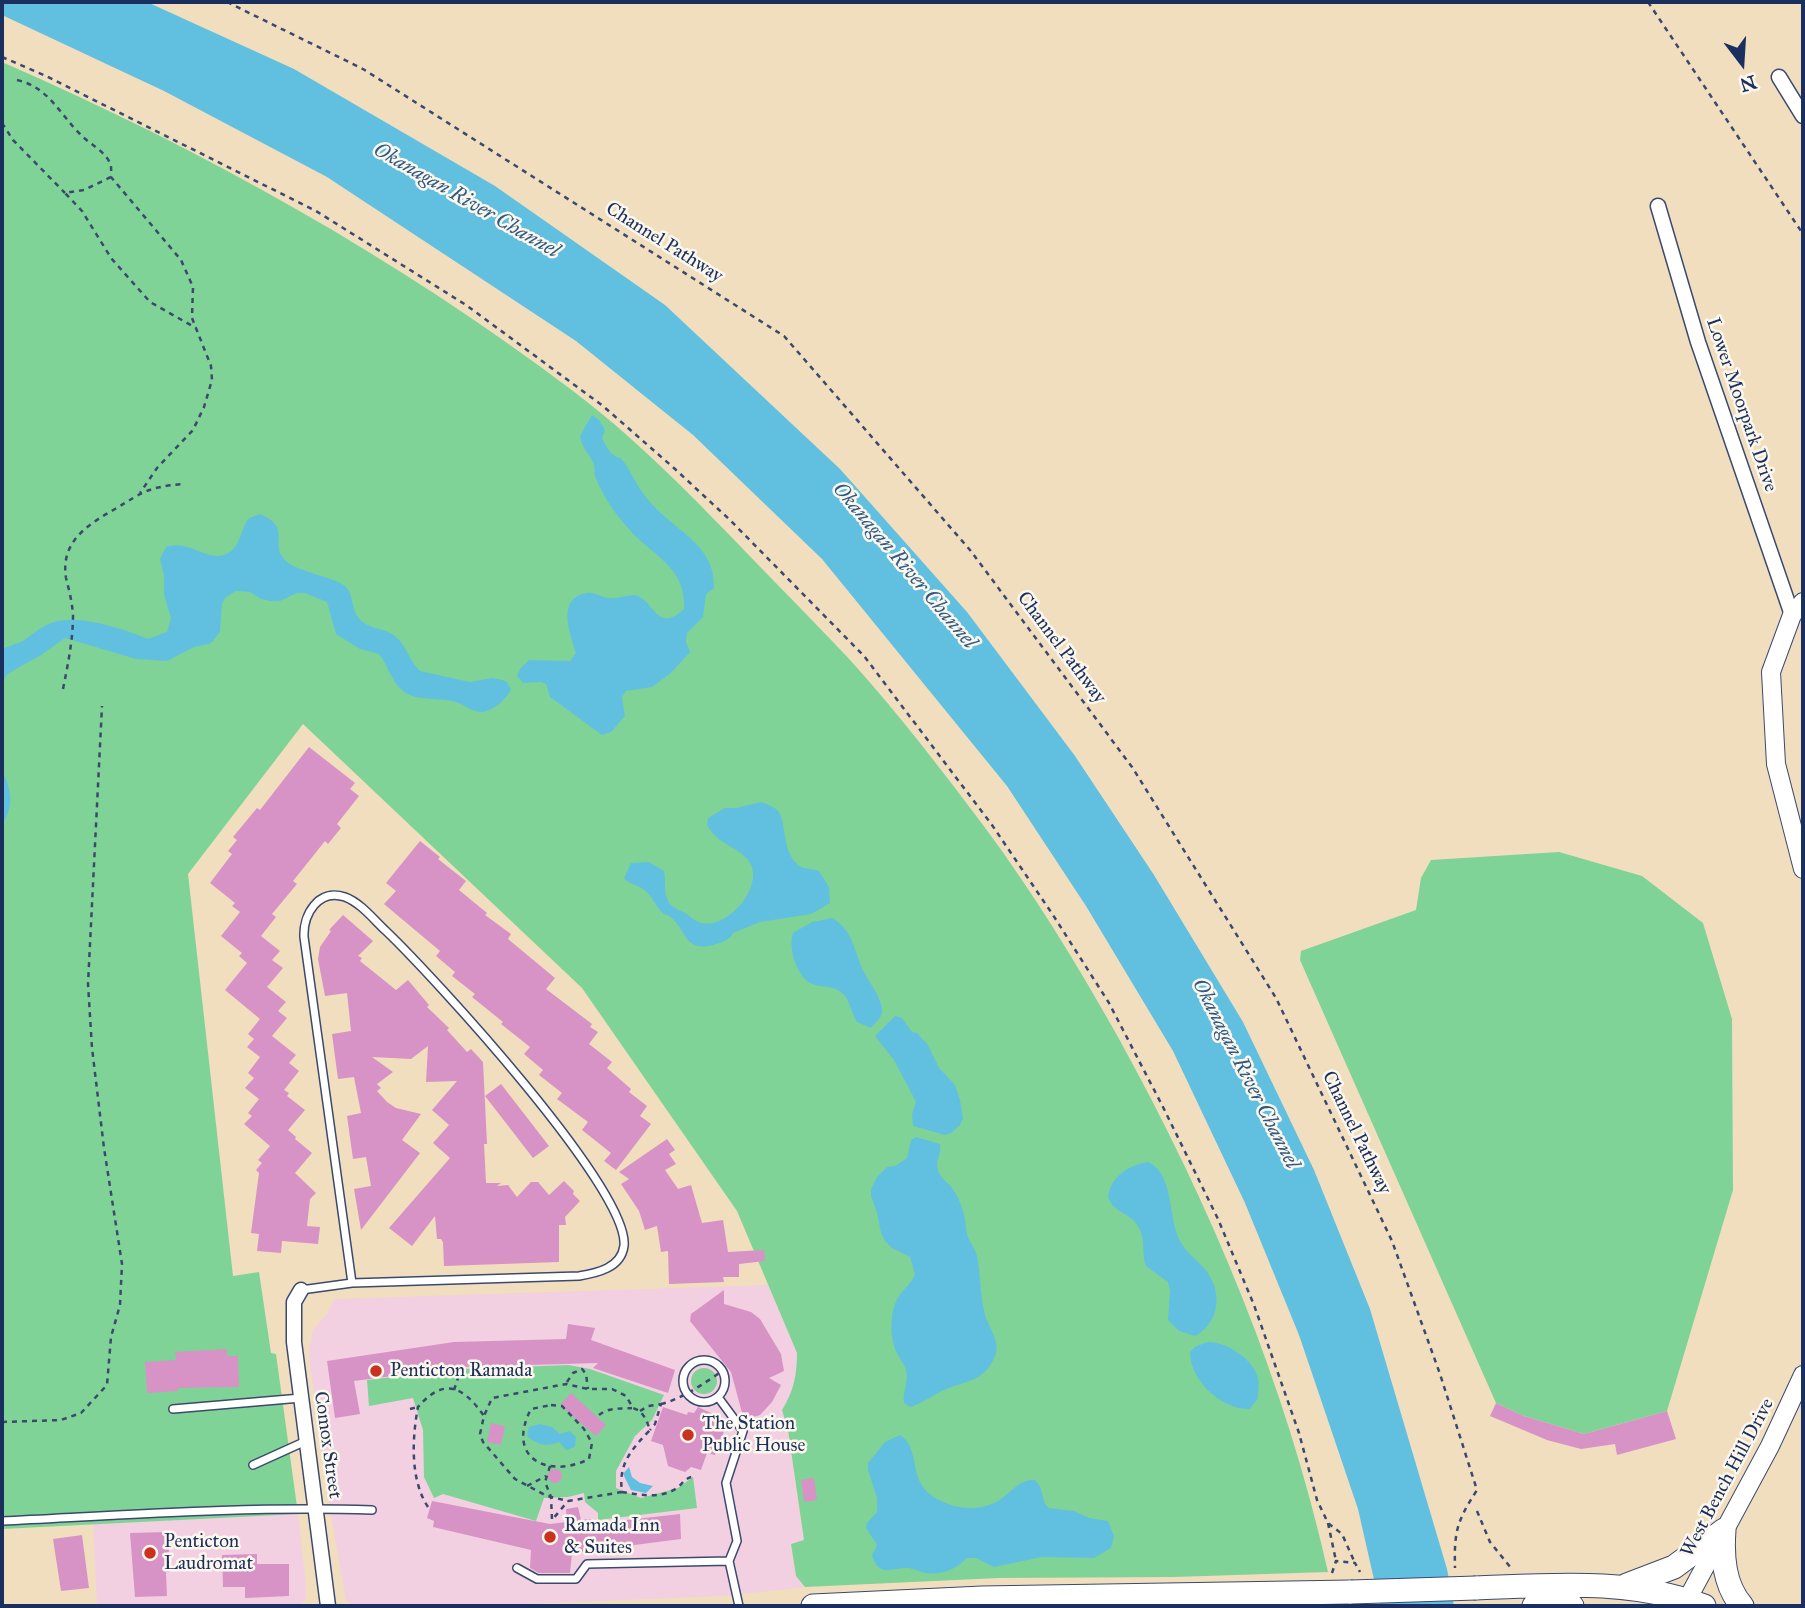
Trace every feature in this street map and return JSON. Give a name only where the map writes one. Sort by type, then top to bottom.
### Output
[{"type":"highway","points":[[1624,1587],[1674,1567],[1724,1530]]},
{"type":"highway","points":[[1724,1530],[1723,1557],[1728,1580],[1742,1606]]},
{"type":"highway","points":[[813,1606],[982,1598],[1476,1588],[1530,1596],[1590,1584],[1656,1591],[1689,1605]]},
{"type":"highway","points":[[1530,1596],[1538,1604],[1572,1606]]},
{"type":"street","points":[[1779,77],[1803,116]]},
{"type":"street","name":"Lower Moorpark Drive","points":[[1658,206],[1698,342],[1798,608]]},
{"type":"street","points":[[1798,608],[1771,672],[1771,681],[1776,764],[1803,869]]},
{"type":"street","name":"Comox Street","points":[[300,1290],[294,1303],[294,1342],[328,1606]]},
{"type":"street","name":"West Bench Hill Drive","points":[[1689,1605],[1803,1376]]},
{"type":"lane","points":[[300,1290],[352,1283],[579,1276],[612,1265],[622,1253],[624,1240],[606,1197],[576,1152],[497,1050],[370,916],[348,899],[333,896],[322,899],[308,912],[304,937],[352,1283]]},
{"type":"lane","points":[[703,1360],[714,1363],[722,1371],[725,1387],[713,1401],[694,1400],[687,1393],[684,1377],[694,1363],[703,1360]]},
{"type":"lane","points":[[718,1397],[743,1431],[726,1483],[737,1541],[729,1561],[739,1606]]},
{"type":"lane","points":[[173,1409],[302,1398]]},
{"type":"lane","points":[[253,1465],[307,1440]]},
{"type":"lane","points":[[2,1521],[316,1508],[372,1510]]},
{"type":"lane","points":[[517,1568],[537,1579],[576,1579],[587,1564],[729,1561]]},
{"type":"path","name":"Channel Pathway","points":[[227,2],[363,69],[784,336],[970,550],[1132,767],[1269,986],[1381,1216],[1440,1374],[1477,1490],[1459,1518],[1454,1542],[1455,1569]]},
{"type":"path","points":[[1648,2],[1803,234]]},
{"type":"path","points":[[2,57],[46,76],[316,211],[466,305],[603,406],[675,469],[730,520],[864,656],[992,825],[1054,915],[1109,1003],[1170,1119],[1218,1219],[1249,1293],[1299,1433],[1317,1500],[1328,1523],[1336,1561]]},
{"type":"path","points":[[17,80],[30,83],[47,95],[80,135],[101,150],[111,163],[111,177],[181,260],[193,286],[192,318],[211,366],[212,380],[204,407],[193,430],[157,468],[140,493]]},
{"type":"path","points":[[2,123],[13,140],[82,211],[111,258],[150,302],[197,329]]},
{"type":"path","points":[[65,193],[84,190],[111,177]]},
{"type":"path","points":[[64,689],[72,645],[72,598],[66,575],[73,541],[88,524],[140,493],[155,486],[184,484]]},
{"type":"path","points":[[2,1422],[61,1420],[81,1413],[107,1385],[111,1337],[120,1305],[122,1264],[104,1148],[92,1048],[88,984],[102,706]]},
{"type":"path","points":[[454,1390],[461,1369]]},
{"type":"path","points":[[566,1384],[573,1373],[582,1369],[586,1374],[588,1389]]},
{"type":"path","points":[[640,1411],[687,1393],[722,1371]]},
{"type":"path","points":[[633,1408],[626,1396],[612,1389],[588,1389],[566,1384],[492,1398],[480,1434],[504,1469],[527,1487],[568,1501],[622,1492],[664,1494],[677,1488],[686,1478],[695,1476]]},
{"type":"path","points":[[428,1507],[417,1486],[412,1453],[416,1441],[418,1408],[440,1388],[454,1390],[474,1402],[484,1416]]},
{"type":"path","points":[[622,1492],[621,1469],[632,1451],[653,1430],[661,1404]]},
{"type":"path","points":[[562,1406],[584,1429],[592,1443],[589,1460],[576,1466],[550,1465],[533,1461],[522,1441],[531,1409],[562,1406]]},
{"type":"path","points":[[410,1409],[418,1408]]},
{"type":"path","points":[[598,1415],[604,1410],[633,1408],[640,1411],[653,1430]]},
{"type":"path","points":[[550,1465],[546,1476],[551,1497],[552,1520],[568,1501]]},
{"type":"path","points":[[527,1487],[546,1476]]},
{"type":"path","points":[[1478,1511],[1490,1542],[1530,1596]]},
{"type":"path","points":[[1328,1523],[1342,1534],[1355,1563]]},
{"type":"shaded area","points":[[768,1285],[797,1353],[792,1395],[782,1410],[788,1430],[804,1541],[791,1545],[796,1576],[805,1587],[723,1596],[474,1606],[353,1606],[346,1600],[332,1521],[309,1350],[313,1330],[329,1311],[334,1299]]},
{"type":"shaded area","points":[[298,1514],[306,1586],[306,1598],[300,1606],[97,1606],[93,1524]]},
{"type":"green space","points":[[2,62],[152,132],[297,210],[438,296],[506,342],[600,412],[651,457],[724,529],[868,681],[935,762],[1019,876],[1087,982],[1152,1101],[1214,1231],[1268,1364],[1311,1502],[1328,1572],[1174,1577],[999,1578],[805,1587],[796,1576],[791,1544],[804,1540],[788,1430],[782,1410],[794,1382],[797,1353],[737,1211],[582,988],[303,724],[188,874],[233,1276],[259,1272],[271,1353],[276,1354],[298,1514],[2,1529]]},
{"type":"green space","points":[[1559,852],[1642,876],[1703,923],[1732,1019],[1733,1190],[1667,1411],[1584,1434],[1524,1416],[1496,1403],[1300,960],[1301,951],[1416,910],[1421,878],[1431,860]]},
{"type":"green space","points":[[568,1365],[590,1369],[664,1395],[652,1420],[635,1436],[616,1471],[616,1488],[641,1498],[678,1488],[693,1477],[697,1508],[598,1520],[598,1513],[585,1502],[584,1493],[544,1498],[536,1521],[443,1494],[434,1498],[424,1477],[423,1430],[413,1398],[369,1406],[367,1380],[461,1369]]},
{"type":"green space","points":[[704,1368],[713,1372],[717,1381],[713,1390],[704,1394],[695,1390],[691,1381],[695,1372]]},
{"type":"water","name":"Okanagan River Channel","points":[[2,2],[147,2],[294,69],[495,186],[665,305],[840,469],[967,612],[1075,756],[1154,875],[1243,1022],[1314,1170],[1370,1309],[1447,1569],[1454,1606],[1380,1606],[1358,1509],[1299,1335],[1245,1203],[1173,1051],[1086,906],[1007,786],[822,559],[693,435],[576,341],[327,177],[164,91],[2,15]]},
{"type":"water","points":[[592,415],[605,430],[602,438],[607,448],[613,455],[621,458],[647,498],[701,550],[713,573],[714,588],[706,594],[703,617],[687,633],[686,642],[690,652],[671,673],[652,687],[626,691],[622,697],[625,716],[611,732],[602,735],[550,697],[546,684],[523,683],[517,676],[520,669],[529,660],[570,661],[576,653],[569,627],[568,609],[577,596],[590,593],[612,598],[640,597],[663,618],[676,615],[684,609],[683,594],[673,571],[622,522],[598,483],[594,465],[580,436]]},
{"type":"water","points":[[260,514],[278,529],[283,558],[302,570],[346,587],[358,617],[366,624],[395,636],[420,671],[470,682],[493,678],[506,681],[511,689],[506,697],[495,707],[482,712],[456,702],[409,694],[396,683],[379,654],[360,649],[336,634],[327,602],[305,593],[271,601],[261,599],[250,592],[236,591],[225,598],[220,632],[209,644],[194,647],[167,661],[136,659],[65,638],[9,673],[2,687],[2,649],[23,641],[51,623],[62,620],[87,621],[148,639],[167,632],[171,618],[164,595],[164,575],[160,559],[166,547],[184,546],[215,556],[223,555],[236,545],[249,518]]},
{"type":"water","points":[[2,771],[8,785],[10,805],[2,825]]},
{"type":"water","points":[[761,802],[780,814],[792,858],[800,867],[819,871],[829,887],[830,903],[811,914],[760,922],[733,933],[724,941],[697,946],[687,939],[675,921],[661,911],[646,892],[624,878],[631,863],[649,862],[664,871],[666,895],[674,907],[699,922],[712,923],[722,920],[740,905],[747,895],[753,875],[747,859],[712,832],[707,825],[708,818],[725,808]]},
{"type":"water","points":[[832,918],[840,923],[850,936],[861,966],[880,1000],[881,1015],[871,1028],[857,1022],[841,992],[810,983],[801,974],[794,960],[793,933],[812,922]]},
{"type":"water","points":[[895,1016],[902,1018],[912,1032],[917,1033],[928,1045],[939,1068],[955,1085],[963,1118],[951,1133],[945,1135],[913,1126],[912,1114],[916,1102],[894,1060],[875,1036]]},
{"type":"water","points":[[916,1137],[940,1144],[938,1170],[955,1193],[963,1211],[968,1237],[977,1256],[983,1308],[997,1346],[991,1364],[982,1375],[910,1407],[904,1403],[906,1370],[894,1345],[892,1323],[896,1301],[915,1274],[910,1257],[892,1248],[885,1241],[871,1189],[877,1177],[887,1167],[895,1166],[907,1158],[911,1140]]},
{"type":"water","points":[[1148,1162],[1162,1176],[1181,1244],[1204,1268],[1214,1286],[1214,1314],[1204,1330],[1195,1336],[1179,1331],[1168,1320],[1168,1282],[1146,1266],[1139,1228],[1110,1202],[1108,1197],[1113,1184],[1122,1173]]},
{"type":"water","points":[[1207,1342],[1229,1348],[1243,1357],[1254,1369],[1258,1381],[1258,1398],[1250,1409],[1229,1405],[1219,1399],[1195,1373],[1190,1352]]},
{"type":"water","points":[[540,1424],[552,1427],[560,1434],[570,1431],[576,1437],[575,1447],[566,1450],[559,1442],[542,1444],[527,1436],[529,1427]]},
{"type":"water","points":[[900,1435],[908,1442],[912,1451],[919,1480],[935,1498],[957,1507],[981,1507],[993,1504],[1024,1482],[1035,1480],[1049,1508],[1074,1511],[1089,1518],[1108,1521],[1114,1536],[1111,1548],[1094,1558],[1042,1557],[994,1567],[976,1558],[967,1558],[953,1569],[937,1573],[909,1568],[887,1570],[878,1567],[872,1555],[877,1545],[866,1528],[877,1512],[877,1498],[868,1463],[885,1442]]},
{"type":"water","points":[[629,1467],[632,1477],[640,1483],[653,1486],[646,1493],[631,1490],[623,1474]]},
{"type":"building","points":[[309,747],[355,783],[350,789],[359,796],[337,824],[341,828],[328,844],[325,841],[293,881],[297,884],[272,914],[276,917],[261,936],[280,951],[272,960],[283,968],[267,987],[286,1002],[278,1011],[287,1018],[272,1036],[296,1055],[289,1063],[299,1071],[284,1090],[289,1093],[287,1096],[305,1110],[288,1130],[312,1153],[295,1173],[316,1193],[310,1199],[307,1226],[320,1227],[318,1244],[282,1241],[281,1253],[257,1251],[259,1234],[251,1233],[259,1173],[256,1170],[262,1163],[258,1160],[270,1146],[244,1124],[252,1116],[248,1113],[259,1099],[245,1088],[254,1078],[248,1073],[260,1057],[247,1047],[254,1039],[248,1034],[260,1019],[225,990],[247,963],[239,956],[242,953],[221,936],[240,912],[232,906],[235,903],[210,883],[232,854],[228,851],[237,840],[233,837],[257,808],[260,810]]},
{"type":"building","points":[[420,841],[466,881],[459,890],[487,913],[485,915],[511,934],[508,939],[555,978],[546,989],[592,1024],[590,1027],[598,1032],[589,1044],[612,1062],[607,1068],[631,1089],[629,1092],[647,1106],[640,1116],[651,1124],[616,1170],[604,1161],[611,1153],[582,1130],[588,1122],[557,1099],[562,1093],[539,1075],[543,1070],[524,1054],[530,1047],[501,1024],[503,1022],[472,997],[475,994],[452,976],[455,972],[436,956],[440,951],[384,904],[396,891],[386,883]]},
{"type":"building","points":[[343,915],[373,941],[358,956],[362,958],[360,961],[396,990],[408,980],[429,1005],[427,1007],[449,1028],[447,1030],[467,1052],[471,1049],[483,1062],[486,1183],[508,1185],[517,1197],[531,1182],[538,1182],[549,1195],[564,1181],[574,1191],[573,1194],[580,1201],[565,1217],[566,1225],[559,1225],[559,1262],[444,1266],[443,1242],[437,1239],[435,1216],[412,1246],[389,1228],[450,1158],[433,1143],[449,1125],[432,1110],[457,1081],[426,1082],[428,1046],[411,1059],[372,1057],[393,1072],[377,1084],[381,1088],[377,1091],[396,1108],[421,1114],[402,1140],[420,1153],[361,1230],[354,1189],[371,1186],[366,1157],[353,1159],[347,1116],[361,1113],[354,1077],[338,1079],[332,1034],[351,1031],[347,993],[325,996],[318,959],[320,947],[331,931],[329,930]]},
{"type":"building","points":[[501,1084],[549,1146],[533,1158],[485,1096]]},
{"type":"building","points":[[667,1139],[675,1150],[669,1154],[676,1164],[665,1170],[678,1189],[691,1185],[702,1223],[723,1220],[728,1252],[764,1250],[765,1261],[739,1264],[739,1277],[723,1277],[724,1282],[669,1284],[668,1251],[661,1252],[657,1226],[645,1230],[639,1211],[621,1184],[629,1179],[619,1172]]},
{"type":"building","points":[[724,1290],[724,1304],[751,1312],[760,1319],[781,1354],[784,1371],[769,1378],[781,1385],[772,1402],[760,1415],[744,1420],[731,1372],[690,1321],[691,1314]]},
{"type":"building","name":"Penticton Ramada","points":[[568,1324],[595,1328],[591,1340],[675,1370],[668,1393],[593,1368],[598,1363],[461,1367],[354,1381],[360,1414],[335,1418],[327,1361],[454,1342],[566,1339]]},
{"type":"building","points":[[227,1349],[227,1356],[238,1356],[239,1387],[178,1388],[178,1391],[147,1393],[145,1362],[176,1360],[175,1352]]},
{"type":"building","points":[[571,1393],[606,1425],[596,1436],[560,1405]]},
{"type":"building","points":[[1496,1403],[1524,1416],[1584,1434],[1667,1411],[1676,1439],[1617,1455],[1615,1444],[1581,1449],[1547,1440],[1490,1416]]},
{"type":"building","name":"The Station Public House","points":[[663,1407],[687,1415],[688,1412],[694,1413],[698,1407],[728,1421],[715,1455],[707,1453],[701,1470],[691,1467],[685,1472],[668,1466],[663,1445],[651,1441]]},
{"type":"building","points":[[491,1423],[505,1426],[501,1445],[487,1442]]},
{"type":"building","points":[[555,1469],[560,1471],[560,1481],[555,1483],[550,1481],[548,1476],[550,1471]]},
{"type":"building","points":[[814,1478],[817,1500],[804,1502],[801,1480]]},
{"type":"building","points":[[432,1501],[550,1524],[567,1522],[566,1509],[578,1507],[581,1520],[591,1519],[591,1524],[680,1514],[681,1539],[572,1553],[570,1573],[539,1573],[530,1568],[531,1550],[433,1527],[434,1521],[427,1518]]},
{"type":"building","name":"Penticton Laudromat","points":[[168,1532],[170,1572],[166,1572],[167,1596],[135,1597],[130,1533]]},
{"type":"building","points":[[82,1535],[89,1588],[61,1591],[53,1539]]},
{"type":"building","points":[[257,1554],[257,1564],[289,1564],[289,1596],[245,1598],[245,1587],[223,1587],[222,1555]]},
{"type":"place","name":"Penticton Ramada","points":[[376,1371]]},
{"type":"place","name":"The Station Public House","points":[[688,1435]]},
{"type":"place","name":"Ramada Inn & Suites","points":[[550,1537]]},
{"type":"place","name":"Penticton Laudromat","points":[[150,1553]]}]
